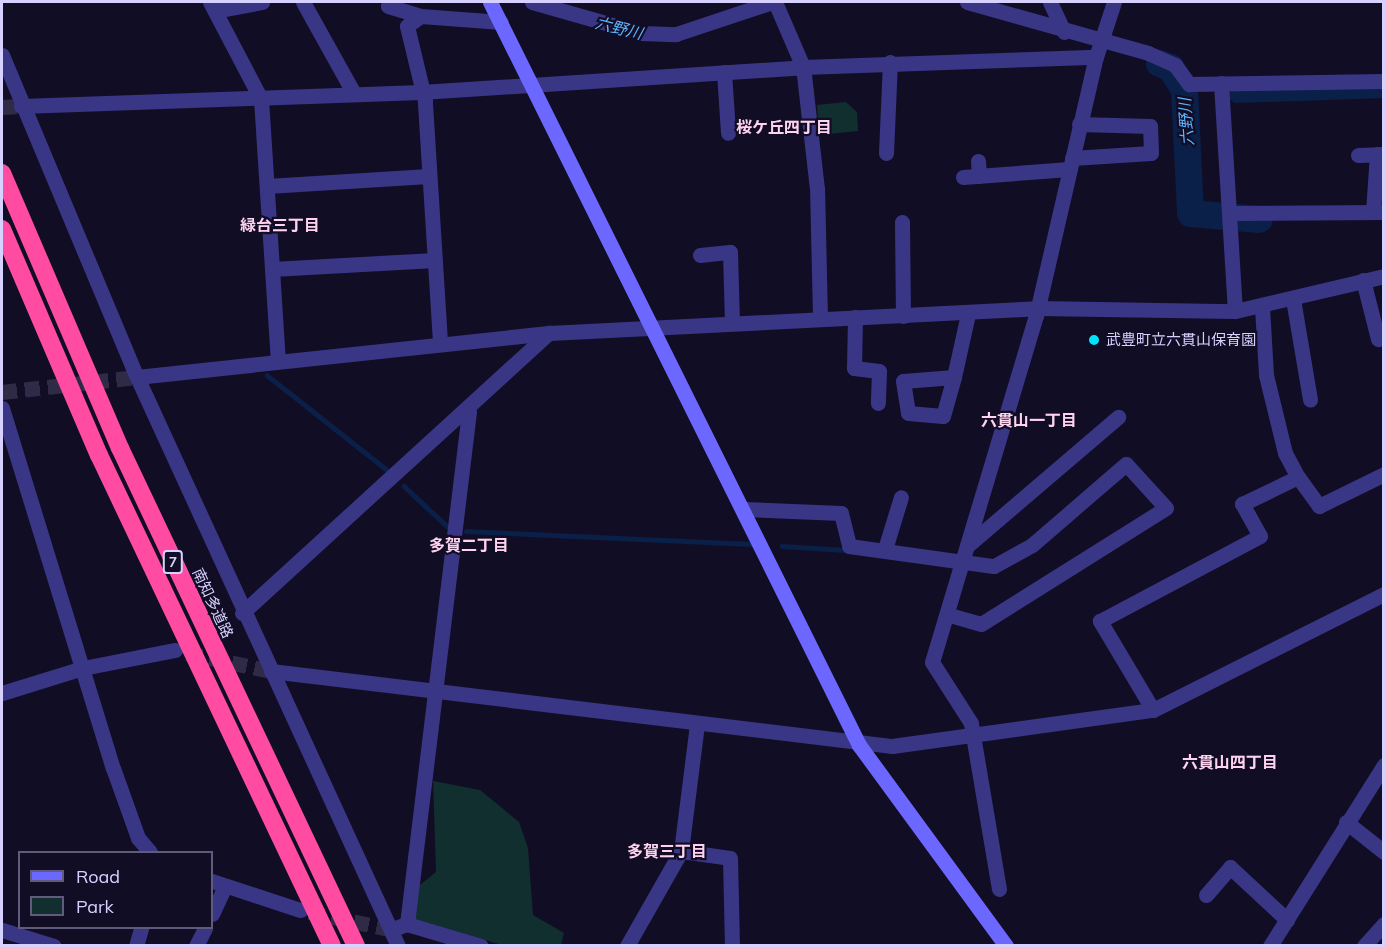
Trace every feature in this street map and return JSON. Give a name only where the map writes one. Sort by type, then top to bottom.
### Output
[{"type":"highway","name":"南知多道路","points":[[2,173],[120,448],[356,945]]},
{"type":"highway","name":"7","points":[[2,229],[99,456],[332,945]]},
{"type":"street","points":[[262,2],[213,6],[261,99],[278,361]]},
{"type":"street","points":[[303,2],[353,92]]},
{"type":"street","points":[[390,2],[388,6],[421,16],[501,22]]},
{"type":"street","points":[[490,2],[744,509],[859,745],[1006,945]]},
{"type":"street","points":[[532,2],[641,33],[676,34],[774,3],[803,68],[818,189],[820,318]]},
{"type":"street","points":[[967,2],[1064,32],[1098,47],[1175,65],[1189,84],[1383,81]]},
{"type":"street","points":[[1050,2],[1064,32]]},
{"type":"street","points":[[999,889],[975,737],[932,662],[1036,308],[1098,47],[1114,2]]},
{"type":"street","points":[[421,16],[407,26],[421,92],[440,342]]},
{"type":"street","points":[[21,106],[261,99],[353,92],[421,92],[531,82],[803,68],[1098,47]]},
{"type":"street","points":[[2,56],[21,106],[137,377],[242,613],[398,945]]},
{"type":"street","points":[[886,153],[890,62]]},
{"type":"street","points":[[724,72],[728,134]]},
{"type":"street","points":[[1221,83],[1233,218],[1235,310]]},
{"type":"street","points":[[963,177],[979,168],[1070,164],[1151,153],[1150,126],[1079,124]]},
{"type":"street","points":[[1233,218],[1378,212],[1380,154],[1358,155]]},
{"type":"street","points":[[267,186],[429,176]]},
{"type":"street","points":[[902,222],[903,316]]},
{"type":"street","points":[[700,255],[730,252],[732,322]]},
{"type":"street","points":[[272,269],[435,260]]},
{"type":"street","points":[[137,377],[440,342],[549,333],[820,318],[968,314],[1036,308],[1235,310],[1262,307],[1383,276]]},
{"type":"street","points":[[1363,280],[1378,339]]},
{"type":"street","points":[[1293,299],[1310,400]]},
{"type":"street","points":[[1262,307],[1266,375],[1285,453],[1298,477],[1319,506],[1383,474]]},
{"type":"street","points":[[954,377],[968,314]]},
{"type":"street","points":[[855,317],[854,368],[879,372],[878,403]]},
{"type":"street","points":[[242,613],[469,412],[549,333]]},
{"type":"street","points":[[2,408],[138,838],[149,851]]},
{"type":"street","points":[[407,924],[469,412]]},
{"type":"street","points":[[966,552],[1118,417]]},
{"type":"street","points":[[744,509],[841,513],[849,546],[966,552],[994,566],[1032,545],[1126,464],[1166,508],[981,624],[947,614]]},
{"type":"street","points":[[1153,710],[1100,621],[1260,536],[1242,504],[1298,477]]},
{"type":"street","points":[[885,549],[901,497]]},
{"type":"street","points":[[270,671],[859,745],[975,737],[1153,710],[1383,594]]},
{"type":"street","points":[[2,693],[83,668],[175,650]]},
{"type":"street","points":[[627,945],[681,851],[697,725]]},
{"type":"street","points":[[1270,945],[1383,765]]},
{"type":"street","points":[[1346,822],[1383,852]]},
{"type":"street","points":[[681,851],[730,858],[732,945]]},
{"type":"street","points":[[1206,895],[1230,867],[1287,920]]},
{"type":"street","points":[[213,909],[218,883],[300,910]]},
{"type":"street","points":[[390,929],[407,924],[481,945]]},
{"type":"street","points":[[1364,945],[1383,924]]},
{"type":"street","points":[[136,945],[140,929]]},
{"type":"street","points":[[196,945],[204,929]]},
{"type":"street","points":[[2,930],[18,941],[54,945]]},
{"type":"green space","points":[[846,102],[857,112],[858,131],[819,135],[817,105]]},
{"type":"green space","points":[[433,781],[480,790],[519,822],[528,848],[533,915],[564,933],[561,945],[502,945],[415,919],[415,889],[436,872]]},
{"type":"waterway","name":"六野川","points":[[1159,63],[1170,67],[1184,89],[1190,213],[1259,219]]},
{"type":"waterway","points":[[1236,95],[1384,90]]},
{"type":"waterway","points":[[267,375],[386,469]]},
{"type":"waterway","points":[[404,486],[448,527]]},
{"type":"waterway","points":[[466,531],[752,544]]},
{"type":"waterway","points":[[782,546],[845,550]]},
{"type":"tunnel","points":[[2,107],[21,106]]},
{"type":"tunnel","points":[[2,392],[137,377]]},
{"type":"tunnel","points":[[187,653],[271,671]]},
{"type":"tunnel","points":[[309,912],[390,929]]},
{"type":"place","name":"武豊町立六貫山保育園","points":[[1094,340]]},
{"type":"district","name":"桜ケ丘四丁目","points":[[784,127]]},
{"type":"district","name":"緑台三丁目","points":[[280,225]]},
{"type":"district","name":"六貫山一丁目","points":[[1029,420]]},
{"type":"district","name":"多賀二丁目","points":[[469,545]]},
{"type":"district","name":"六貫山四丁目","points":[[1230,762]]},
{"type":"district","name":"多賀三丁目","points":[[667,851]]}]
